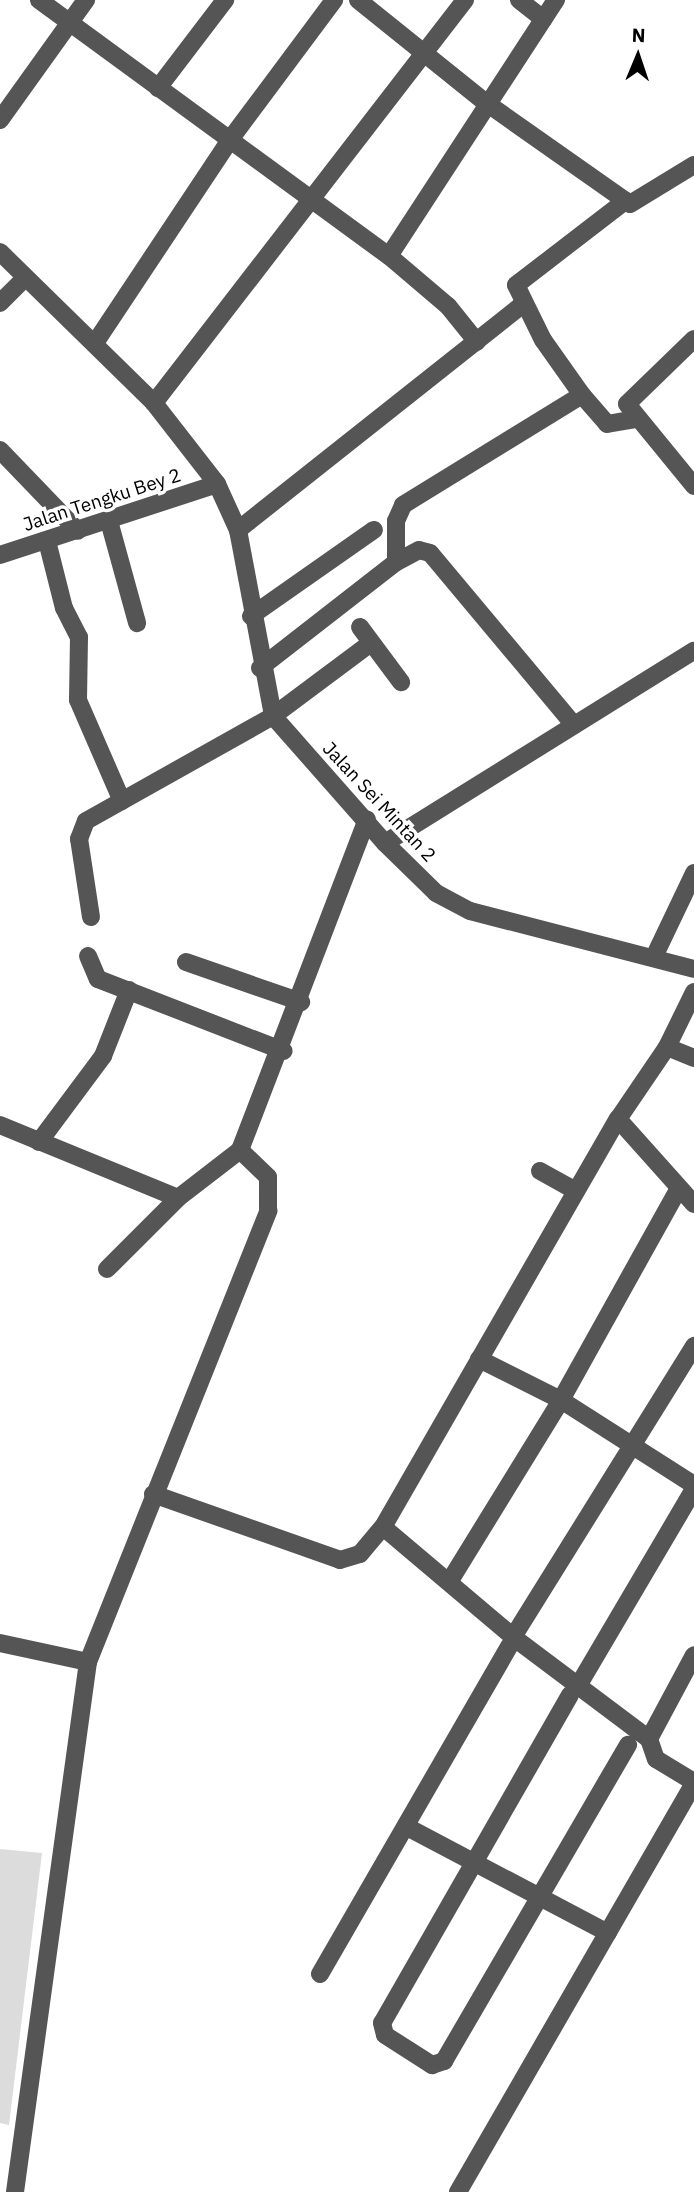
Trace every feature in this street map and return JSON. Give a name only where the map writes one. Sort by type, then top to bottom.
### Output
[{"type":"street","points":[[39,0],[389,256],[448,306],[477,342]]},
{"type":"street","points":[[0,120],[86,0]]},
{"type":"street","points":[[158,88],[225,0]]},
{"type":"street","points":[[94,343],[229,141],[334,0]]},
{"type":"street","points":[[358,0],[485,102],[625,201],[637,203],[694,164]]},
{"type":"street","points":[[154,403],[316,201],[465,0]]},
{"type":"street","points":[[519,0],[542,19]]},
{"type":"street","points":[[389,256],[485,102],[556,0]]},
{"type":"street","points":[[625,201],[519,276],[523,304],[582,395],[607,424],[634,419]]},
{"type":"street","name":"Jalan Sei Mintan 2","points":[[0,252],[154,403],[217,484],[238,530],[260,668],[272,716],[368,820],[385,843],[449,903],[694,969]]},
{"type":"street","points":[[0,303],[25,278]]},
{"type":"street","points":[[238,530],[523,304]]},
{"type":"street","points":[[694,339],[629,401],[634,419],[694,486]]},
{"type":"street","points":[[396,562],[396,521],[403,505],[582,395]]},
{"type":"street","points":[[0,450],[78,531]]},
{"type":"street","name":"Jalan Tengku Bey 2","points":[[0,555],[217,484]]},
{"type":"street","points":[[109,521],[137,622]]},
{"type":"street","points":[[251,616],[374,530]]},
{"type":"street","points":[[47,541],[64,608],[79,636],[78,700],[122,801]]},
{"type":"street","points":[[260,668],[396,562],[419,550],[430,553],[573,726]]},
{"type":"street","points":[[360,627],[401,682]]},
{"type":"street","points":[[91,917],[80,827],[272,716],[371,643]]},
{"type":"street","points":[[385,843],[694,651]]},
{"type":"street","points":[[107,1269],[178,1198],[240,1150],[284,1051],[368,820]]},
{"type":"street","points":[[654,957],[694,873]]},
{"type":"street","points":[[88,956],[99,979],[284,1051]]},
{"type":"street","points":[[186,962],[301,1002]]},
{"type":"street","points":[[39,1142],[103,1056],[129,989]]},
{"type":"street","points":[[153,1494],[340,1560],[360,1554],[383,1527],[618,1119],[667,1047],[694,992]]},
{"type":"street","points":[[667,1047],[694,1058]]},
{"type":"street","points":[[618,1119],[678,1190],[694,1204]]},
{"type":"street","points":[[0,1125],[178,1198]]},
{"type":"street","points":[[15,2192],[88,1662],[268,1211],[268,1177],[240,1150]]},
{"type":"street","points":[[540,1171],[576,1191]]},
{"type":"street","points":[[452,1579],[561,1401],[678,1190]]},
{"type":"street","points":[[320,1974],[407,1827],[511,1642],[694,1346]]},
{"type":"street","points":[[479,1359],[561,1401],[631,1451],[694,1487],[472,1860],[382,2023],[385,2035],[432,2065],[444,2061],[628,1745]]},
{"type":"street","points":[[383,1527],[452,1579],[511,1642],[574,1691],[649,1739],[656,1759],[694,1783],[458,2192]]},
{"type":"street","points":[[0,1643],[88,1662]]},
{"type":"street","points":[[649,1739],[694,1655]]},
{"type":"street","points":[[407,1827],[608,1933]]},
{"type":"shaded area","points":[[0,1849],[42,1853],[9,2125],[0,2123]]}]
